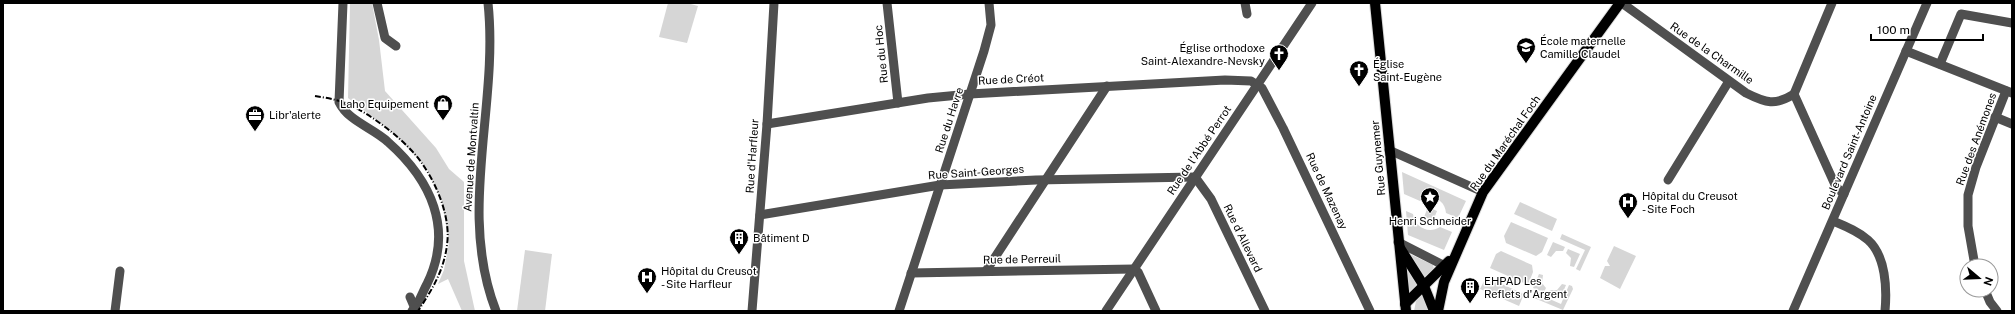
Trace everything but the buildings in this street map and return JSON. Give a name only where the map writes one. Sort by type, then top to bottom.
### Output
[{"type":"main road","name":"Rue Guynemer","points":[[1375,3],[1405,307]]},
{"type":"main road","name":"Rue du Maréchal Foch","points":[[1438,311],[1444,282],[1456,251],[1483,192],[1621,3]]},
{"type":"main road","points":[[1398,242],[1424,286],[1434,311]]},
{"type":"main road","points":[[1405,307],[1424,286],[1446,266],[1456,251]]},
{"type":"street","points":[[343,3],[339,102],[347,113],[388,142],[414,169],[423,181],[438,217],[437,254],[432,274],[414,310]]},
{"type":"street","points":[[377,3],[385,38],[396,46]]},
{"type":"street","name":"Avenue de Montvaltin","points":[[488,3],[491,48],[480,173],[478,221],[486,282],[496,311]]},
{"type":"street","name":"Rue d'Harfleur","points":[[752,311],[767,124],[774,3]]},
{"type":"street","name":"Rue du Hoc","points":[[887,3],[898,103]]},
{"type":"street","name":"Rue du Havre","points":[[899,311],[991,25],[989,3]]},
{"type":"street","points":[[1245,3],[1247,14]]},
{"type":"street","name":"Rue de l'Abbé Perrot","points":[[1106,311],[1312,3]]},
{"type":"street","name":"Rue de la Charmille","points":[[1621,3],[1746,93],[1767,102],[1781,102],[1794,94]]},
{"type":"street","points":[[1832,3],[1794,94],[1836,187],[1844,194]]},
{"type":"street","name":"Boulevard Saint-Antoine","points":[[1793,311],[1927,3]]},
{"type":"street","points":[[1940,64],[1961,14],[2012,23]]},
{"type":"street","points":[[1906,50],[2009,92]]},
{"type":"street","name":"Rue de Créot","points":[[767,124],[898,103],[970,94],[1226,80],[1251,81],[1257,85]]},
{"type":"street","points":[[1668,180],[1729,81]]},
{"type":"street","name":"Rue de Mazenay","points":[[1257,85],[1262,88],[1283,128],[1370,311]]},
{"type":"street","points":[[986,272],[1107,86]]},
{"type":"street","name":"Rue des Anémones","points":[[1974,258],[1968,226],[1968,195],[1976,167],[1995,117],[2009,92]]},
{"type":"street","points":[[1995,117],[2012,124]]},
{"type":"street","points":[[1389,150],[1483,192]]},
{"type":"street","name":"Rue Saint-Georges","points":[[760,215],[940,185],[1047,180],[1195,177]]},
{"type":"street","name":"Rue d'Allevard","points":[[1195,177],[1211,199],[1265,311]]},
{"type":"street","points":[[1832,221],[1856,232],[1869,241],[1875,249],[1884,273],[1885,311]]},
{"type":"street","points":[[1398,242],[1446,266]]},
{"type":"street","points":[[1134,269],[1138,272],[1156,311]]},
{"type":"street","name":"Rue de Perreuil","points":[[911,273],[1134,269]]},
{"type":"street","points":[[115,311],[120,271]]},
{"type":"street","points":[[410,297],[414,310]]},
{"type":"street","points":[[1990,306],[1997,311]]},
{"type":"shaded area","points":[[350,3],[372,3],[379,40],[385,91],[436,148],[449,169],[464,182],[464,261],[475,311],[462,311],[448,279],[438,284],[444,270],[449,243],[442,201],[426,167],[392,132],[348,98]]},
{"type":"shaded area","points":[[668,3],[687,3],[698,6],[687,43],[659,37]]},
{"type":"shaded area","points":[[1402,172],[1466,201],[1458,218],[1446,213],[1443,204],[1437,199],[1429,198],[1420,201],[1404,194]]},
{"type":"shaded area","points":[[1520,202],[1557,219],[1552,231],[1514,214]]},
{"type":"shaded area","points":[[1428,207],[1437,211],[1433,221],[1424,217]]},
{"type":"shaded area","points":[[1406,211],[1413,214],[1417,223],[1427,230],[1440,227],[1452,232],[1444,250],[1408,235]]},
{"type":"shaded area","points":[[1511,222],[1548,238],[1542,252],[1536,256],[1506,243],[1504,236]]},
{"type":"shaded area","points":[[1562,234],[1591,247],[1580,271],[1576,269],[1585,250],[1560,239]]},
{"type":"shaded area","points":[[1553,242],[1565,247],[1563,251],[1556,251],[1551,257],[1547,255]]},
{"type":"shaded area","points":[[1614,246],[1636,256],[1620,289],[1600,278],[1605,266],[1610,266],[1607,261]]},
{"type":"shaded area","points":[[1568,249],[1580,254],[1574,267],[1570,266],[1571,258],[1566,253]]},
{"type":"shaded area","points":[[525,250],[552,254],[545,311],[517,311]]},
{"type":"shaded area","points":[[1501,251],[1532,265],[1533,272],[1528,285],[1490,268],[1496,254]]},
{"type":"shaded area","points":[[1410,254],[1433,265],[1434,269],[1424,277],[1409,255]]},
{"type":"shaded area","points":[[1406,266],[1417,284],[1411,291],[1408,290]]},
{"type":"shaded area","points":[[1539,274],[1543,275],[1542,283],[1546,288],[1544,292],[1533,288]]},
{"type":"shaded area","points":[[1486,277],[1524,294],[1519,306],[1480,289]]},
{"type":"shaded area","points":[[1562,284],[1566,285],[1560,299],[1548,294],[1550,290],[1557,290]]},
{"type":"shaded area","points":[[1569,285],[1572,286],[1573,289],[1563,310],[1534,298],[1536,293],[1561,304]]},
{"type":"shaded area","points":[[1422,292],[1431,311],[1414,311],[1416,301]]},
{"type":"railway","points":[[315,96],[347,103],[382,125],[408,147],[421,162],[432,180],[442,202],[445,213],[448,235],[447,245],[437,280],[418,311]]},
{"type":"place","name":"École maternelle Camille Claudel","points":[[1526,64]]},
{"type":"place","name":"Église orthodoxe Saint-Alexandre-Nevsky","points":[[1279,71]]},
{"type":"place","name":"Église Saint-Eugène","points":[[1359,87]]},
{"type":"place","name":"Laho Equipement","points":[[443,121]]},
{"type":"place","name":"Libr'alerte","points":[[255,132]]},
{"type":"place","name":"Henri Schneider","points":[[1430,214]]},
{"type":"place","name":"Hôpital du Creusot - Site Foch","points":[[1628,219]]},
{"type":"place","name":"Bâtiment D","points":[[739,255]]},
{"type":"place","name":"Hôpital du Creusot - Site Harfleur","points":[[647,294]]},
{"type":"place","name":"EHPAD Les Reflets d'Argent","points":[[1470,304]]}]
